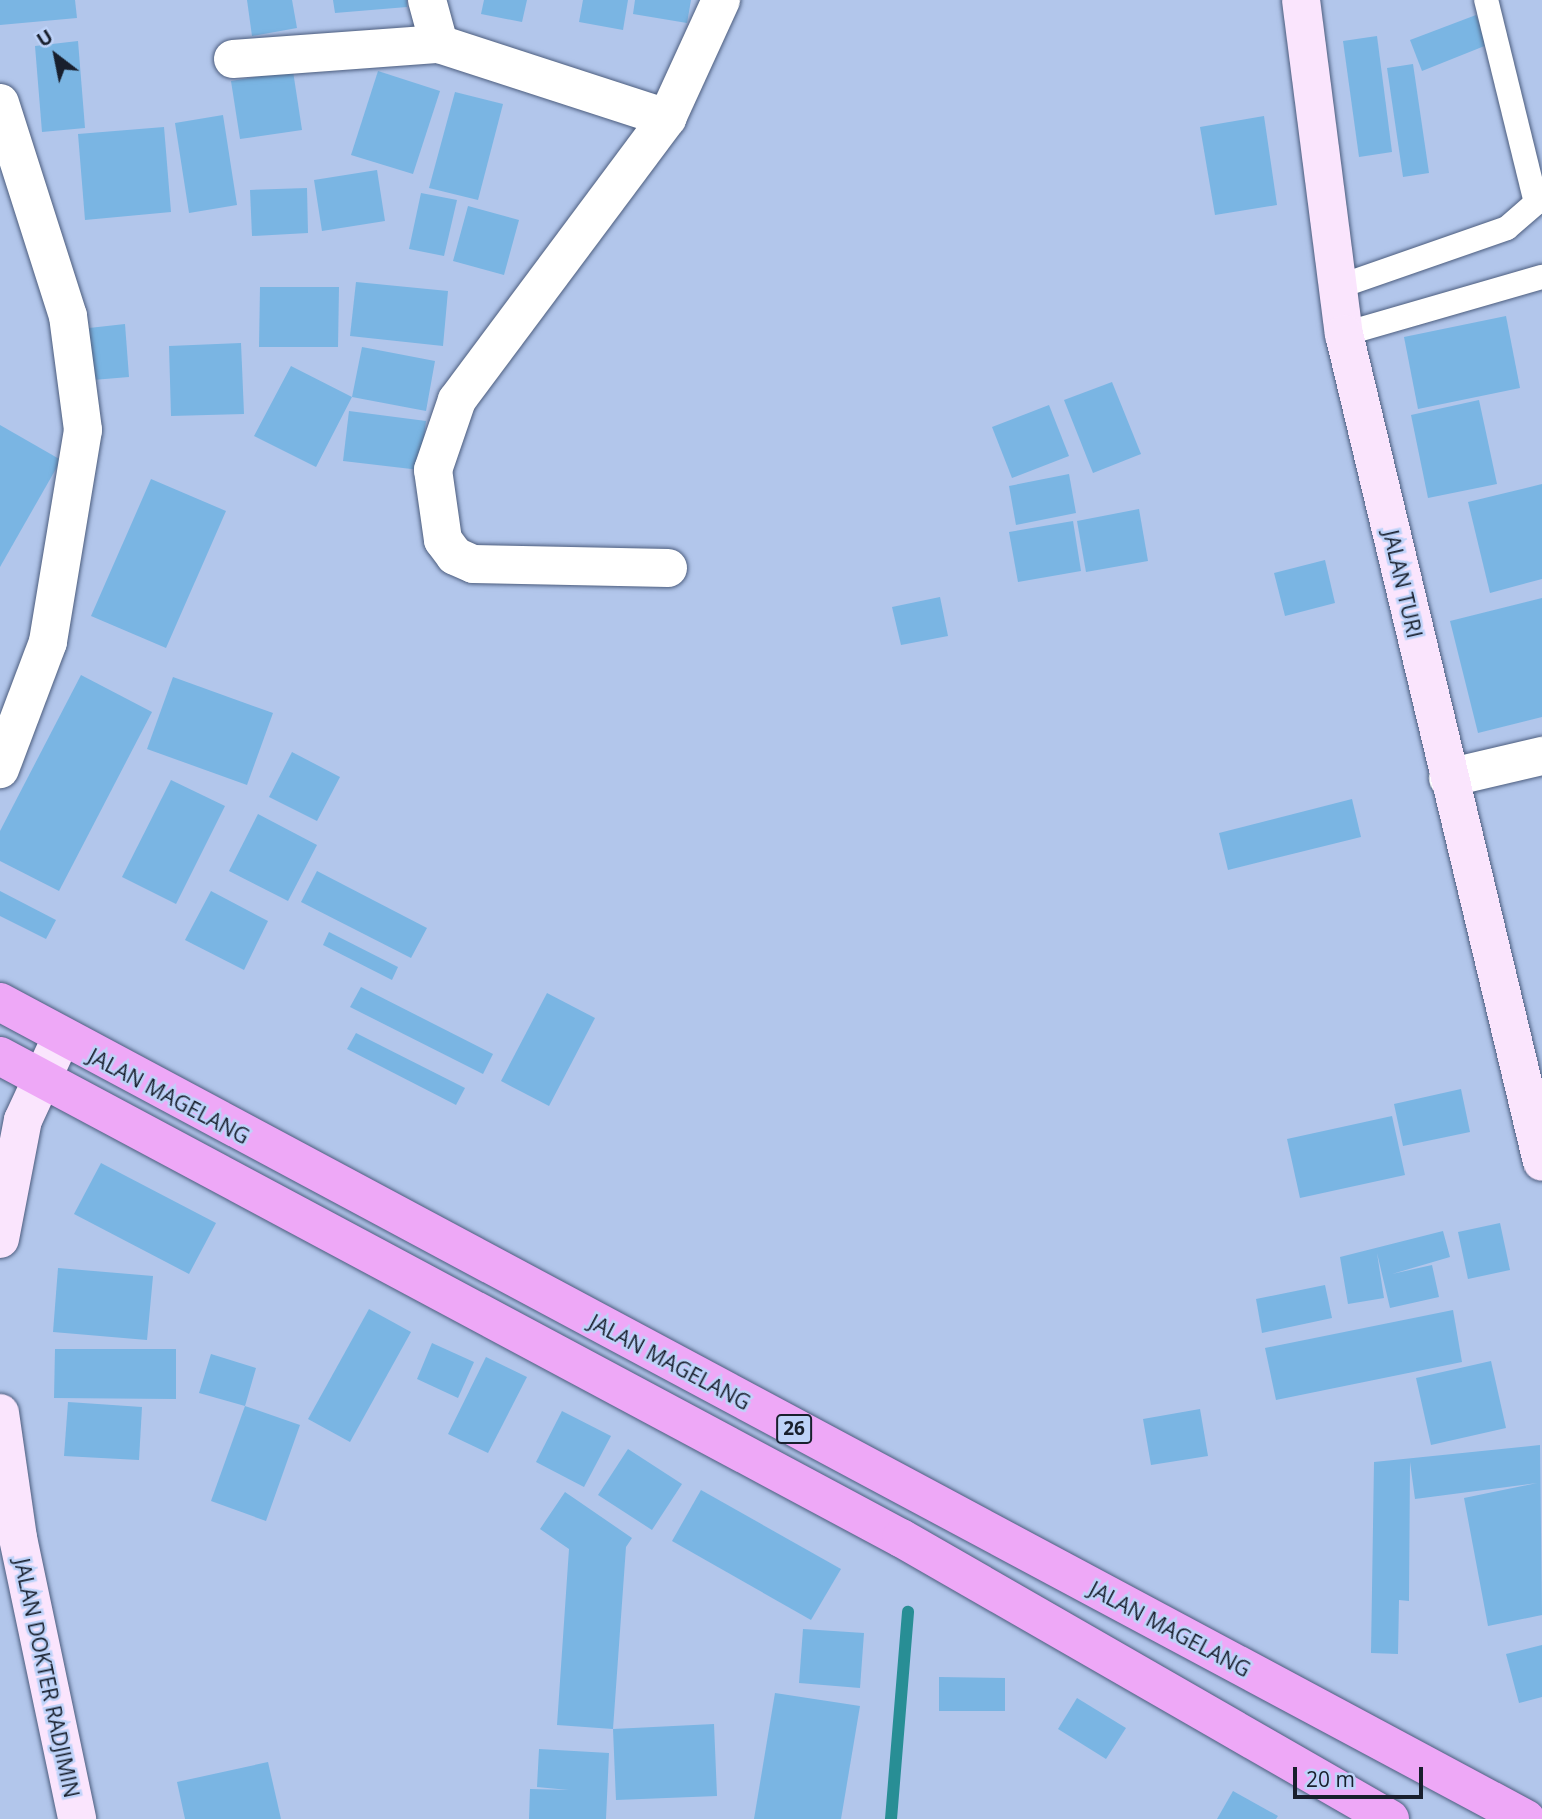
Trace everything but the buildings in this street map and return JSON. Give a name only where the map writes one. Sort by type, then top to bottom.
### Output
[{"type":"highway","name":"JALAN MAGELANG","points":[[0,1002],[61,1038],[1526,1819]]},
{"type":"highway","name":"26","points":[[0,1056],[901,1538],[1390,1819]]},
{"type":"main road","name":"JALAN TURI","points":[[1300,0],[1345,334],[1448,778],[1542,1162]]},
{"type":"main road","points":[[0,1239],[11,1162],[40,1079],[61,1038]]},
{"type":"main road","name":"JALAN DOKTER RADJIMIN","points":[[0,1413],[18,1538],[77,1819]]},
{"type":"street","points":[[427,0],[439,44]]},
{"type":"street","points":[[668,568],[473,564],[455,556],[443,540],[433,470],[457,400],[493,343],[667,118],[721,0]]},
{"type":"street","points":[[233,59],[439,44],[667,118]]},
{"type":"street","points":[[0,103],[16,200],[68,316],[83,430],[48,642],[0,769]]},
{"type":"street","points":[[1448,778],[1542,756]]},
{"type":"lane","points":[[1338,287],[1507,228],[1536,203],[1486,0]]},
{"type":"lane","points":[[1345,334],[1542,277]]},
{"type":"waterway","points":[[891,1819],[908,1612]]}]
